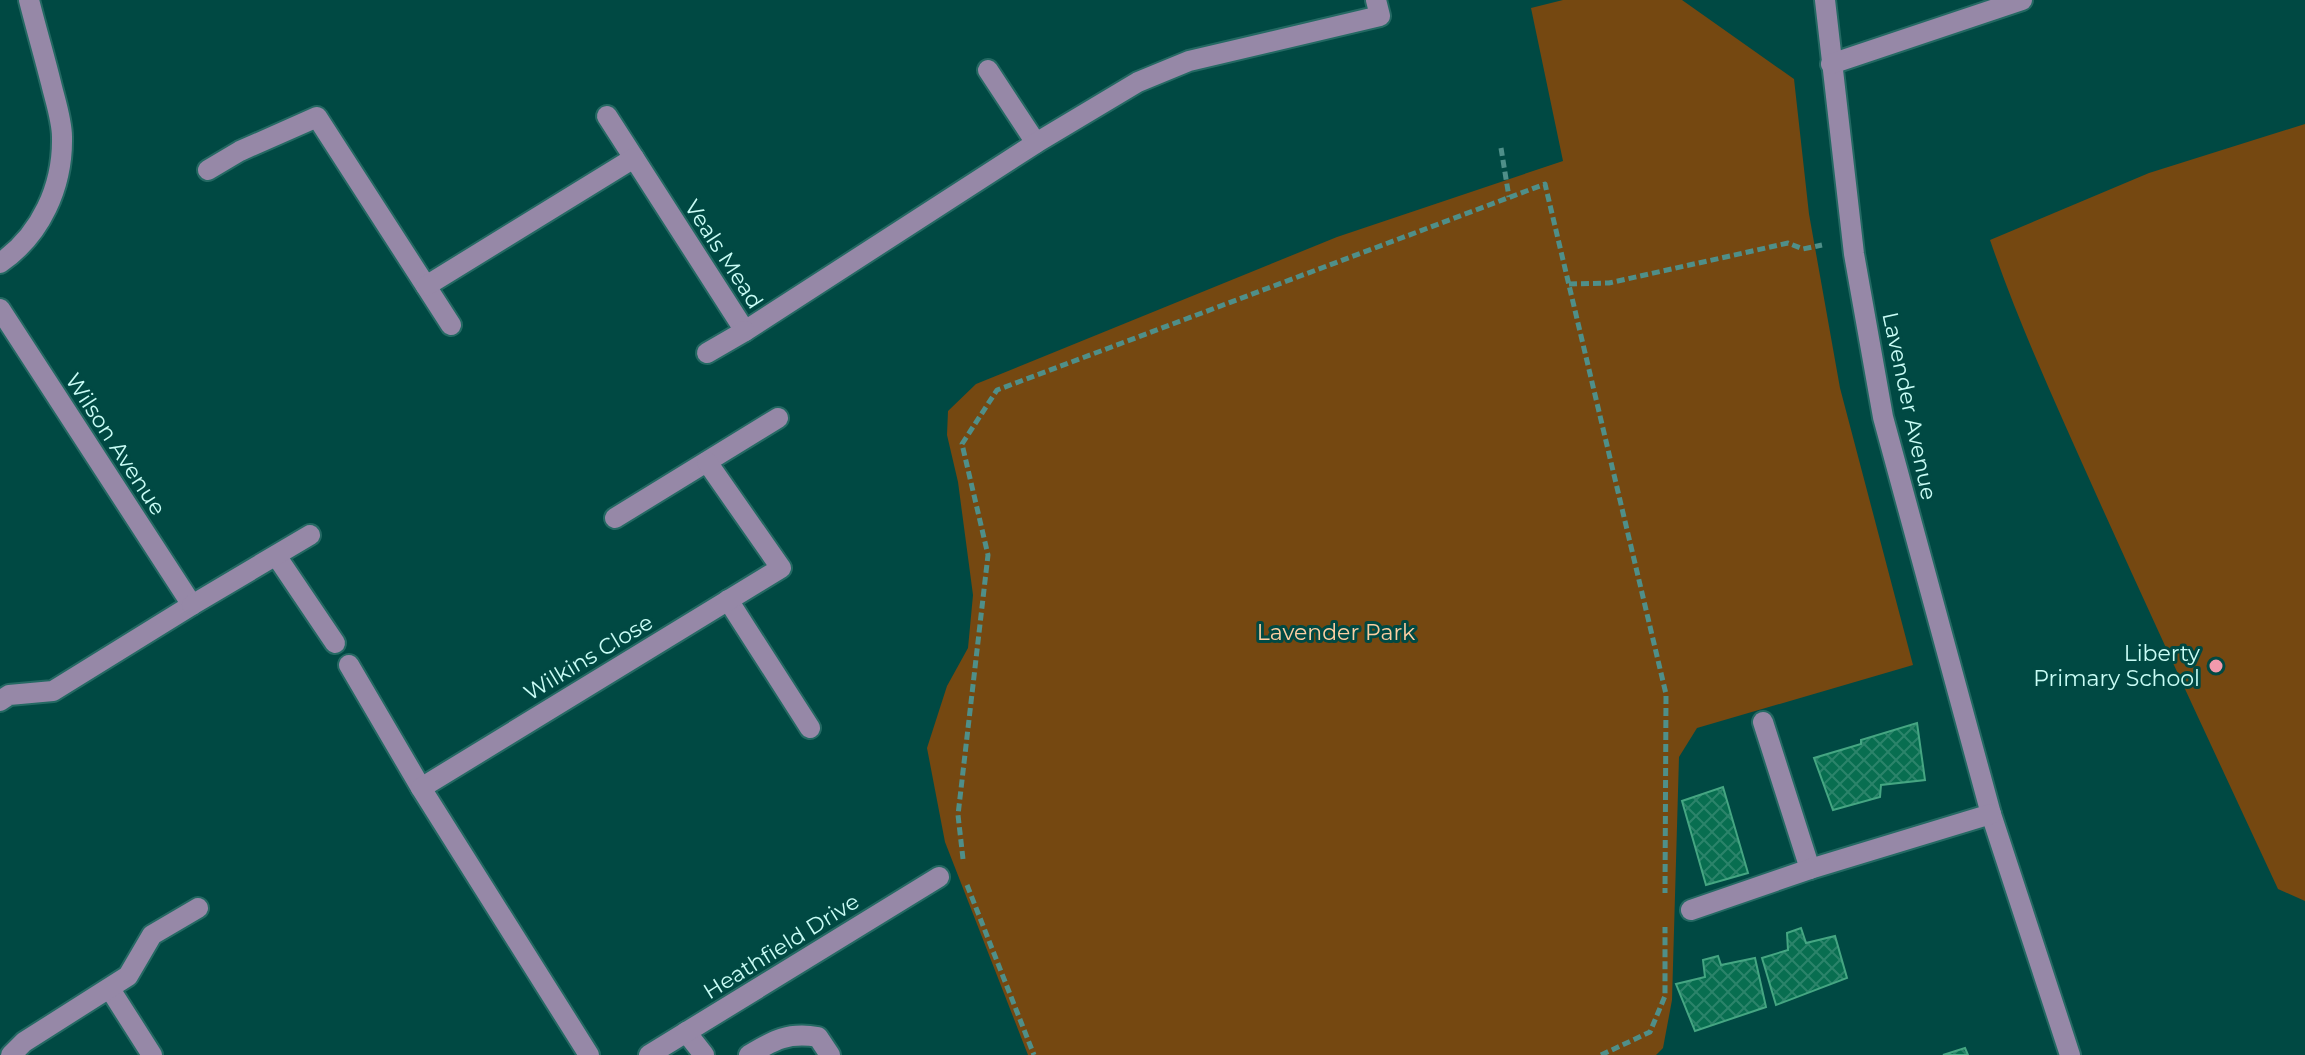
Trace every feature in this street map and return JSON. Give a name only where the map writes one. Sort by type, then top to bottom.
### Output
[{"type":"street","points":[[0,263],[21,246],[42,219],[51,200],[61,157],[63,135],[29,0]]},
{"type":"street","name":"Veals Mead","points":[[607,116],[745,331],[1036,143],[1138,82],[1189,61],[1380,16],[1376,0]]},
{"type":"street","name":"Lavender Avenue","points":[[1825,0],[1853,240],[1883,417],[1991,814],[2070,1055]]},
{"type":"street","points":[[1831,64],[2022,0]]},
{"type":"street","points":[[988,70],[1036,143]]},
{"type":"street","points":[[208,170],[240,151],[317,117],[451,325]]},
{"type":"street","points":[[426,286],[634,158]]},
{"type":"street","name":"Wilson Avenue","points":[[0,309],[192,605]]},
{"type":"street","points":[[707,353],[745,331]]},
{"type":"street","points":[[615,518],[778,418]]},
{"type":"street","name":"Wilkins Close","points":[[421,788],[781,568],[707,462]]},
{"type":"street","points":[[0,701],[9,695],[53,691],[310,535]]},
{"type":"street","points":[[277,557],[335,643]]},
{"type":"street","points":[[728,600],[810,728]]},
{"type":"street","points":[[349,665],[421,788],[589,1055]]},
{"type":"street","points":[[1763,722],[1810,869]]},
{"type":"street","points":[[1691,910],[1810,869],[1991,814]]},
{"type":"street","name":"Heathfield Drive","points":[[649,1055],[939,877]]},
{"type":"street","points":[[11,1055],[24,1042],[128,976],[152,935],[198,908]]},
{"type":"street","points":[[110,989],[152,1055]]},
{"type":"street","points":[[686,1032],[704,1055]]},
{"type":"street","points":[[749,1055],[775,1040],[799,1033],[818,1037],[830,1055]]},
{"type":"path","points":[[1501,148],[1509,197]]},
{"type":"path","points":[[964,866],[958,815],[988,555],[962,444],[997,390],[1545,184],[1666,694],[1665,901]]},
{"type":"path","points":[[1569,284],[1609,283],[1788,243],[1803,249],[1853,240]]},
{"type":"path","points":[[965,874],[1034,1055]]},
{"type":"path","points":[[1601,1055],[1650,1032],[1665,996],[1665,917]]},
{"type":"green space","name":"Lavender Park","points":[[1563,0],[1682,0],[1794,79],[1809,214],[1840,388],[1913,665],[1697,728],[1679,757],[1672,1000],[1663,1048],[1656,1055],[1028,1055],[945,842],[927,748],[947,686],[968,648],[973,595],[958,482],[947,435],[948,411],[976,384],[1337,237],[1563,161],[1531,8]]},
{"type":"green space","name":"Liberty Primary School","points":[[2305,124],[2305,901],[2278,889],[2056,405],[1990,240],[2149,173]]},
{"type":"building","points":[[1917,723],[1925,780],[1881,785],[1880,797],[1833,810],[1814,758]]},
{"type":"building","points":[[1723,787],[1748,873],[1706,885],[1682,801]]},
{"type":"building","points":[[1801,928],[1806,943],[1835,936],[1847,978],[1776,1005],[1762,958],[1788,950],[1787,933]]},
{"type":"building","points":[[1718,956],[1721,965],[1755,958],[1766,1007],[1695,1031],[1676,984],[1705,977],[1703,960]]},
{"type":"building","points":[[1965,1048],[1968,1055],[1943,1055]]},
{"type":"place","name":"Liberty Primary School","points":[[2216,666]]}]
